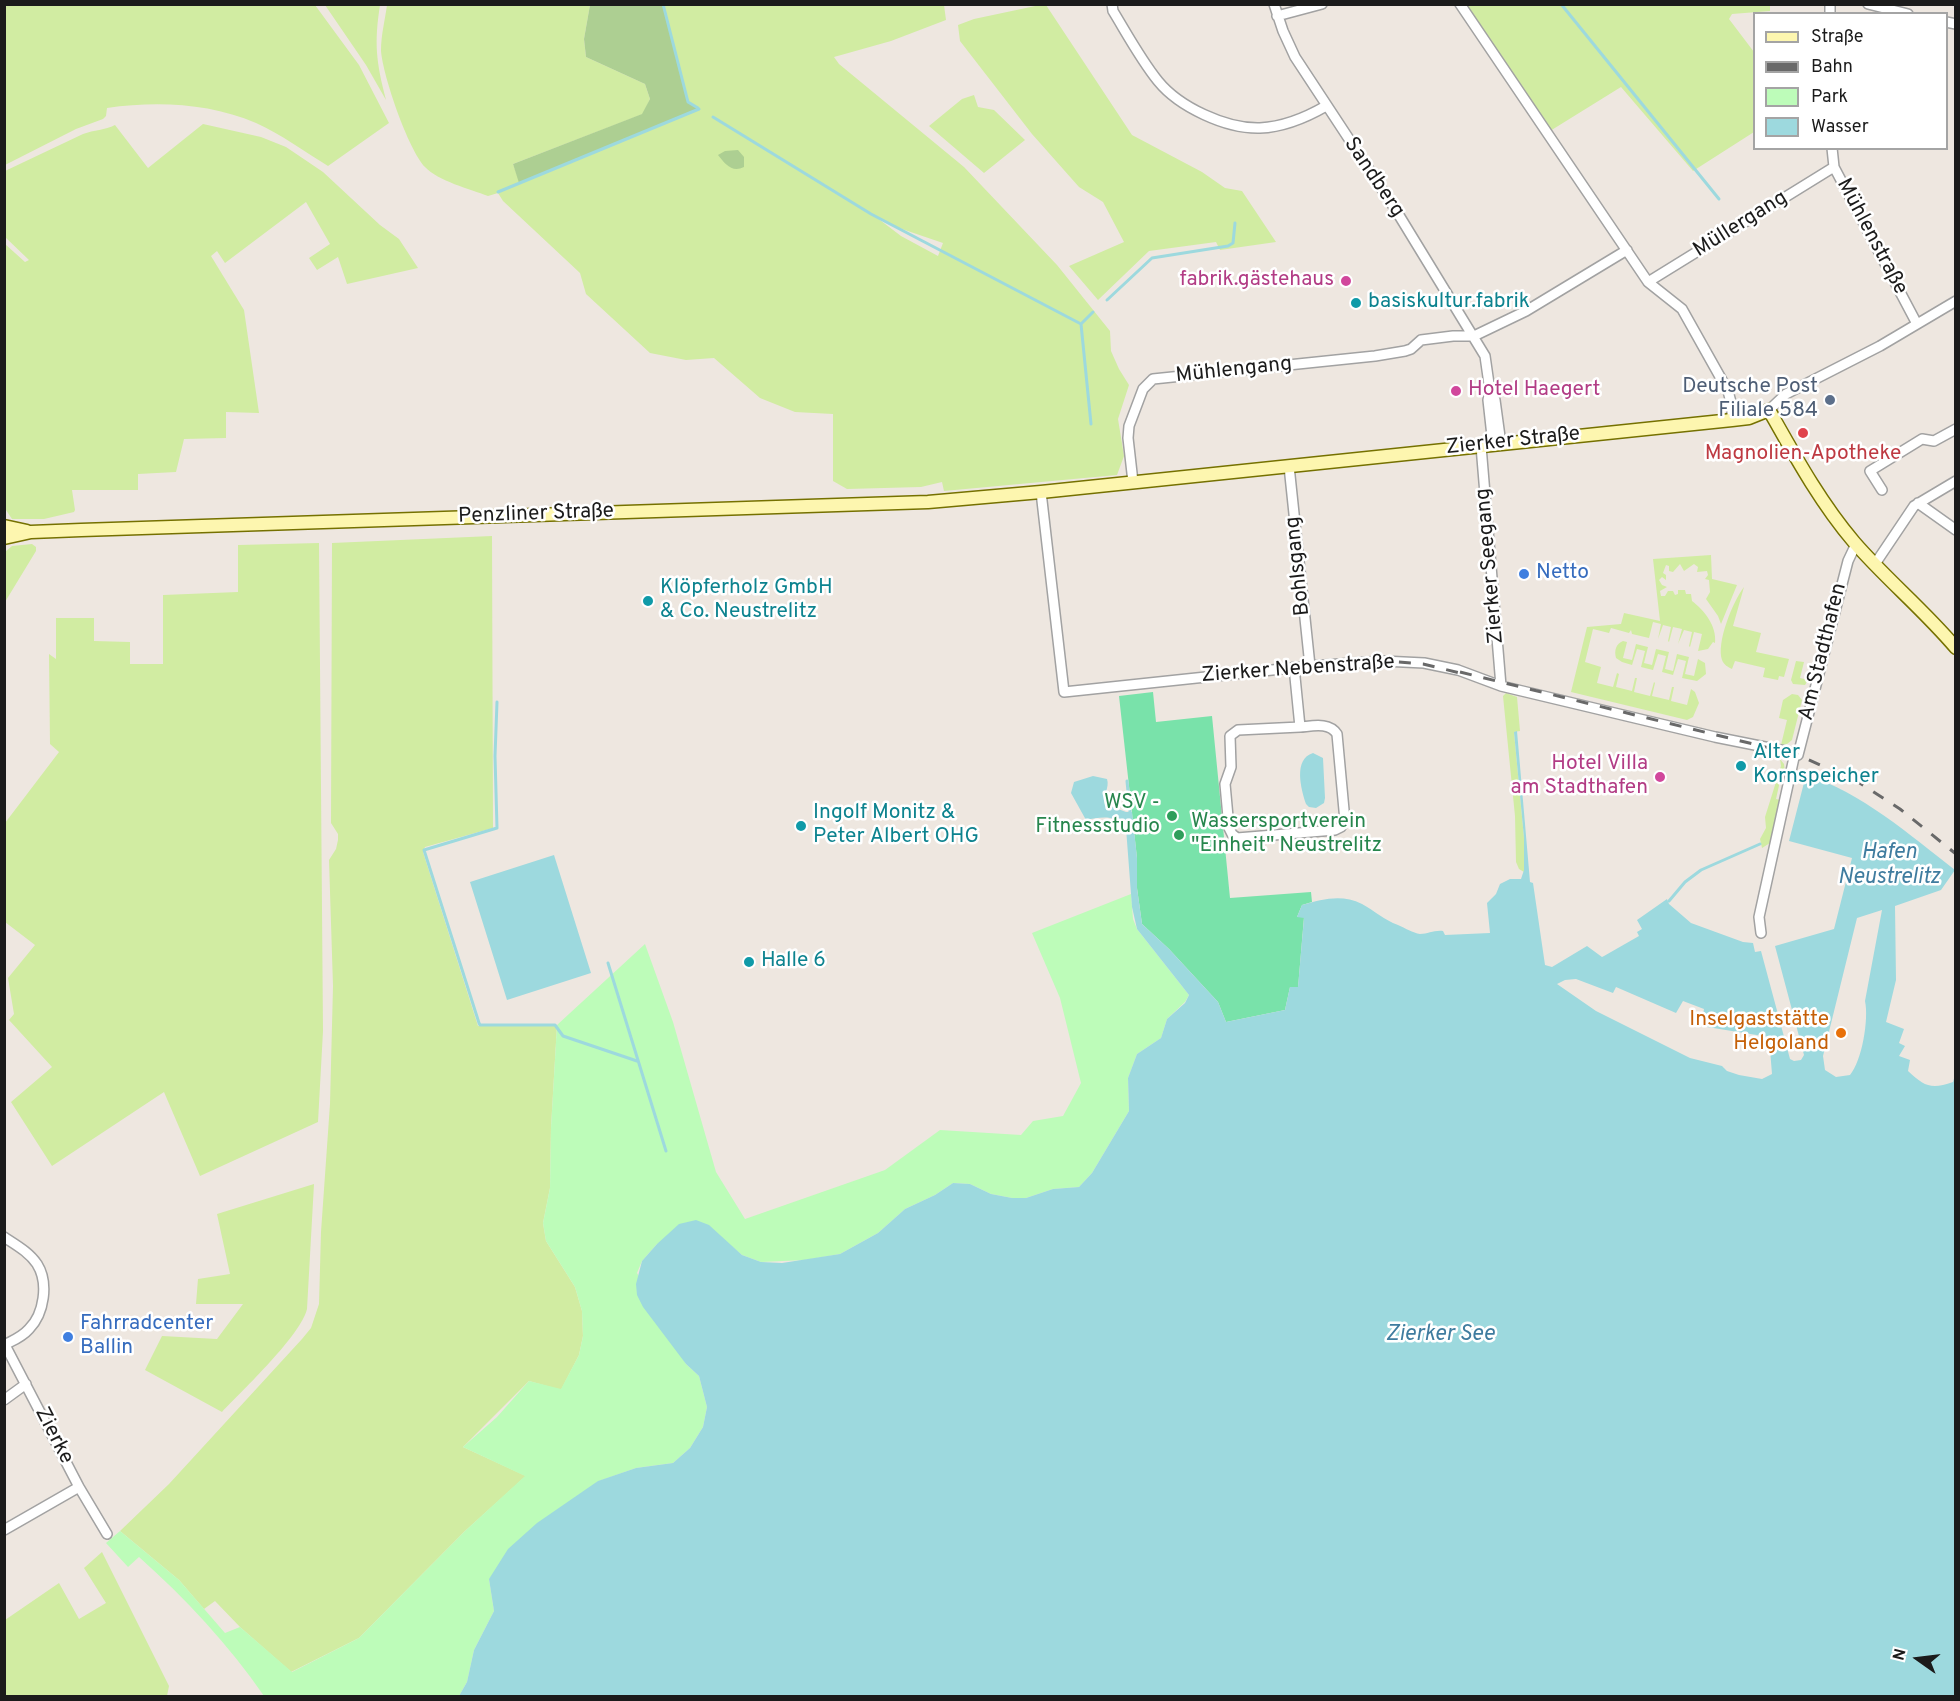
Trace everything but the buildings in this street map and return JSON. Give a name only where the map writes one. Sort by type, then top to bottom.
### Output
[{"type":"main road","name":"Zierker Straße","points":[[1041,492],[1732,420],[1749,418],[1769,410]]},
{"type":"main road","points":[[1769,410],[1820,496],[1856,544],[1923,611],[1956,648]]},
{"type":"main road","name":"Penzliner Straße","points":[[4,538],[31,532],[928,502],[1041,492]]},
{"type":"main road","name":"Penzliner Straße","points":[[4,526],[31,532]]},
{"type":"street","points":[[1112,4],[1113,11],[1158,81],[1172,95],[1194,110],[1212,118],[1258,128],[1291,122],[1326,106]]},
{"type":"street","name":"Sandberg","points":[[1275,4],[1295,57],[1397,212],[1485,356],[1490,391],[1488,400],[1492,445]]},
{"type":"street","points":[[1278,16],[1322,4]]},
{"type":"street","points":[[1460,4],[1648,282],[1682,309],[1728,391],[1732,406],[1732,420]]},
{"type":"street","points":[[1868,4],[1900,12]]},
{"type":"street","name":"Mühlenstraße","points":[[1832,150],[1834,167],[1917,324]]},
{"type":"street","name":"Müllergang","points":[[1648,282],[1834,167]]},
{"type":"street","points":[[1474,336],[1526,311],[1627,250]]},
{"type":"street","name":"Zierker Straße","points":[[1769,410],[1786,394],[1880,346],[1956,301]]},
{"type":"street","name":"Mühlengang","points":[[1133,482],[1128,432],[1143,389],[1153,379],[1329,362],[1405,351],[1421,340],[1474,336]]},
{"type":"street","points":[[1881,490],[1870,471],[1922,439],[1934,441],[1956,429]]},
{"type":"street","name":"Zierker Seegang","points":[[1492,445],[1501,686]]},
{"type":"street","name":"Bohlsgang","points":[[1288,466],[1310,666]]},
{"type":"street","points":[[1875,564],[1914,506],[1956,481]]},
{"type":"street","name":"Zierker Nebenstraße","points":[[1041,492],[1064,692],[1294,667],[1383,661],[1424,663],[1458,670],[1501,686],[1715,737],[1795,753]]},
{"type":"street","points":[[1918,503],[1956,530]]},
{"type":"street","name":"Am Stadthafen","points":[[1761,933],[1759,917],[1795,753],[1798,755],[1848,561],[1856,544]]},
{"type":"street","points":[[1294,667],[1300,727]]},
{"type":"street","points":[[1328,726],[1334,728],[1337,734],[1345,817],[1343,824],[1335,830],[1237,838],[1229,828],[1225,784],[1231,767],[1230,736],[1235,731],[1300,727],[1328,726]]},
{"type":"street","name":"Zierke","points":[[4,1237],[29,1255],[38,1265],[42,1279],[43,1298],[39,1314],[31,1327],[18,1338],[5,1343],[79,1487],[107,1534]]},
{"type":"street","name":"Zierke","points":[[4,1400],[26,1384]]},
{"type":"street","name":"Zierke","points":[[4,1530],[79,1487]]},
{"type":"green space","points":[[4,5],[315,5],[359,65],[389,123],[328,166],[275,132],[220,111],[164,104],[107,108],[103,119],[76,129],[5,165]]},
{"type":"green space","points":[[325,5],[380,5],[377,52],[386,100],[366,65]]},
{"type":"green space","points":[[387,5],[590,5],[584,39],[586,57],[645,84],[650,99],[643,114],[513,164],[520,183],[699,109],[688,102],[663,5],[944,5],[946,20],[891,41],[834,57],[839,64],[964,167],[1057,265],[1110,331],[1111,351],[1129,385],[1118,419],[1124,456],[1117,475],[944,491],[942,482],[921,487],[847,489],[833,481],[833,414],[795,412],[760,398],[714,358],[686,360],[650,353],[586,294],[580,273],[503,201],[498,193],[488,196],[446,180],[425,167],[404,129],[386,77],[381,51]],"holes":[[[876,217],[896,227],[943,243],[938,256],[901,236]]]},
{"type":"green space","points":[[590,5],[663,5],[688,101],[699,109],[519,183],[513,164],[642,114],[650,99],[645,84],[586,57],[584,39]]},
{"type":"green space","points":[[1046,5],[1132,135],[1202,172],[1225,188],[1242,191],[1276,242],[1220,250],[1216,242],[1149,251],[1098,300],[1069,266],[1124,242],[1103,202],[1079,187],[1032,134],[960,41],[958,25],[974,19]]},
{"type":"green space","points":[[1463,5],[1770,5],[1770,11],[1732,14],[1729,19],[1753,51],[1753,133],[1693,171],[1621,87],[1550,131]]},
{"type":"green space","points":[[974,95],[978,107],[994,110],[1025,140],[984,173],[929,126],[962,99]]},
{"type":"green space","points":[[203,124],[261,137],[286,147],[323,172],[380,225],[399,239],[418,268],[347,284],[338,257],[317,270],[309,258],[330,244],[306,202],[225,263],[217,251],[211,256],[244,310],[259,413],[226,412],[226,438],[184,439],[176,472],[138,474],[138,490],[72,490],[74,512],[44,519],[12,519],[4,507],[5,244],[25,262],[29,260],[5,237],[5,171],[83,134],[115,125],[148,168]]},
{"type":"green space","points":[[738,150],[744,157],[744,167],[740,169],[729,167],[718,155],[725,151]]},
{"type":"green space","points":[[492,536],[493,828],[425,847],[423,852],[478,1026],[557,1025],[550,1188],[543,1223],[546,1241],[575,1287],[582,1311],[583,1336],[579,1355],[561,1390],[529,1381],[463,1447],[526,1476],[465,1531],[359,1638],[291,1672],[240,1627],[215,1601],[204,1609],[179,1580],[120,1531],[169,1484],[302,1339],[311,1328],[319,1304],[321,1232],[330,1104],[333,986],[329,860],[336,849],[338,840],[338,834],[331,823],[332,543]]},
{"type":"green space","points":[[319,543],[323,1031],[318,1122],[200,1176],[164,1092],[52,1166],[11,1102],[52,1067],[9,1020],[14,1014],[8,978],[35,945],[5,922],[5,823],[59,752],[50,744],[49,654],[56,659],[56,618],[94,618],[94,641],[130,642],[130,664],[163,664],[163,595],[238,592],[238,545]]},
{"type":"green space","points":[[32,544],[36,547],[36,551],[5,602],[5,552],[12,546]]},
{"type":"green space","points":[[1711,555],[1712,579],[1737,585],[1721,624],[1706,599],[1710,592],[1709,580],[1705,579],[1708,575],[1707,571],[1697,572],[1698,567],[1694,564],[1684,571],[1680,564],[1673,572],[1669,571],[1669,566],[1666,565],[1663,573],[1666,575],[1666,580],[1662,577],[1659,580],[1667,587],[1660,591],[1661,596],[1665,596],[1668,591],[1673,591],[1675,595],[1678,594],[1678,590],[1685,590],[1686,594],[1691,594],[1692,601],[1705,614],[1714,631],[1715,643],[1713,642],[1708,649],[1698,651],[1702,634],[1694,632],[1690,647],[1692,632],[1684,630],[1678,644],[1682,629],[1673,627],[1669,642],[1671,627],[1663,625],[1658,639],[1661,624],[1653,622],[1649,638],[1632,634],[1631,630],[1629,633],[1611,628],[1609,633],[1593,629],[1585,662],[1601,667],[1597,683],[1613,687],[1617,673],[1619,674],[1616,687],[1632,691],[1635,678],[1637,678],[1634,692],[1650,696],[1654,682],[1652,696],[1669,700],[1672,687],[1674,687],[1671,701],[1687,705],[1691,689],[1695,692],[1699,703],[1693,717],[1687,720],[1571,692],[1587,627],[1621,624],[1624,613],[1660,621],[1653,559]]},
{"type":"green space","points":[[1744,587],[1733,626],[1761,633],[1756,652],[1789,659],[1784,677],[1779,676],[1778,680],[1763,677],[1765,668],[1735,661],[1732,669],[1722,660],[1723,633],[1735,602]]},
{"type":"green space","points":[[1623,641],[1627,642],[1623,658],[1632,660],[1636,644],[1648,647],[1644,663],[1652,665],[1656,649],[1669,652],[1665,669],[1673,671],[1677,654],[1689,657],[1685,674],[1694,676],[1698,659],[1705,663],[1706,674],[1697,681],[1682,678],[1686,661],[1678,659],[1673,675],[1662,672],[1666,656],[1658,654],[1653,670],[1641,667],[1645,651],[1637,649],[1632,665],[1622,662],[1616,658],[1615,652],[1617,646]]},
{"type":"green space","points":[[1796,661],[1804,662],[1800,678],[1808,680],[1805,685],[1793,684],[1791,680]]},
{"type":"green space","name":"Wassersportverein \"Einheit\" Neustrelitz","points":[[1153,692],[1156,722],[1212,716],[1230,898],[1311,892],[1312,902],[1302,905],[1297,917],[1304,917],[1298,988],[1290,987],[1285,1010],[1226,1022],[1218,1002],[1169,949],[1142,924],[1119,696]]},
{"type":"green space","points":[[1506,693],[1517,697],[1520,731],[1514,732],[1524,838],[1524,872],[1519,869],[1516,862],[1515,816],[1503,696]]},
{"type":"green space","points":[[1792,694],[1798,695],[1802,700],[1792,740],[1781,745],[1787,720],[1779,718],[1783,700]]},
{"type":"green space","points":[[1780,759],[1784,764],[1785,772],[1782,772],[1776,799],[1780,800],[1770,843],[1762,848],[1760,839],[1766,828],[1765,817],[1781,766]]},
{"type":"green space","points":[[1131,894],[1133,919],[1137,929],[1189,995],[1167,1019],[1161,1038],[1137,1054],[1128,1078],[1129,1111],[1092,1173],[1079,1187],[1053,1189],[1026,1198],[991,1194],[970,1184],[953,1183],[935,1195],[905,1209],[878,1233],[840,1254],[805,1260],[761,1262],[742,1255],[725,1241],[657,1244],[642,1261],[637,1273],[686,1364],[699,1376],[707,1407],[703,1427],[690,1448],[673,1463],[636,1468],[599,1481],[576,1498],[489,1579],[494,1611],[474,1650],[467,1682],[459,1696],[264,1696],[221,1640],[173,1589],[139,1557],[128,1567],[106,1543],[120,1531],[179,1580],[225,1633],[240,1627],[292,1672],[359,1638],[465,1531],[525,1476],[463,1447],[497,1417],[529,1381],[561,1389],[579,1355],[583,1336],[582,1311],[575,1287],[546,1241],[543,1223],[550,1188],[557,1025],[645,944],[673,1022],[716,1172],[745,1219],[885,1170],[940,1130],[1021,1135],[1033,1121],[1063,1116],[1081,1083],[1060,998],[1032,933]]},
{"type":"green space","points":[[314,1184],[307,1309],[294,1333],[270,1362],[222,1412],[145,1370],[162,1336],[217,1339],[243,1304],[196,1304],[198,1279],[230,1274],[217,1214]]},
{"type":"green space","points":[[102,1552],[169,1686],[167,1696],[5,1696],[5,1620],[59,1583],[79,1619],[106,1603],[84,1568]]},
{"type":"water","name":"Zierker See","points":[[1517,731],[1530,882],[1533,883],[1545,965],[1552,967],[1587,946],[1602,957],[1604,956],[1639,936],[1637,932],[1642,929],[1637,920],[1667,899],[1669,904],[1691,923],[1743,942],[1753,943],[1755,952],[1761,951],[1790,1059],[1794,1061],[1801,1060],[1804,1055],[1775,946],[1834,929],[1852,858],[1789,841],[1806,775],[1865,803],[1903,829],[1955,870],[1941,890],[1895,906],[1896,980],[1886,1022],[1904,1029],[1899,1043],[1905,1046],[1899,1056],[1910,1060],[1908,1071],[1919,1080],[1928,1085],[1939,1086],[1953,1082],[1955,1075],[1955,1696],[459,1696],[467,1682],[474,1650],[494,1611],[489,1579],[508,1549],[537,1523],[598,1481],[636,1468],[673,1463],[690,1448],[703,1427],[707,1407],[699,1376],[686,1364],[643,1307],[637,1295],[636,1284],[642,1261],[679,1224],[696,1220],[709,1225],[742,1255],[761,1262],[782,1263],[840,1254],[878,1233],[905,1209],[935,1195],[953,1183],[970,1184],[991,1194],[1026,1198],[1053,1189],[1079,1187],[1092,1173],[1129,1111],[1128,1078],[1137,1054],[1161,1038],[1167,1019],[1185,1003],[1189,995],[1137,929],[1132,907],[1126,828],[1117,820],[1112,819],[1086,820],[1071,793],[1074,782],[1093,776],[1107,779],[1105,804],[1132,812],[1142,924],[1169,949],[1218,1002],[1226,1022],[1285,1010],[1290,987],[1298,987],[1304,918],[1297,917],[1302,905],[1325,899],[1347,899],[1362,904],[1388,921],[1412,932],[1423,934],[1443,931],[1445,935],[1490,933],[1487,903],[1496,894],[1500,884],[1510,879],[1521,879],[1524,870],[1524,838],[1514,732]],"holes":[[[1882,910],[1865,1001],[1864,1040],[1858,1060],[1850,1075],[1836,1077],[1825,1070],[1823,1056],[1857,918]],[[1576,979],[1613,993],[1616,987],[1676,1013],[1683,1001],[1704,1009],[1701,1026],[1769,1037],[1772,1074],[1762,1079],[1739,1075],[1727,1071],[1722,1066],[1690,1058],[1596,1011],[1557,984],[1565,980]]]},
{"type":"water","points":[[1313,753],[1323,758],[1325,798],[1324,803],[1316,808],[1306,804],[1300,775],[1303,761]]},
{"type":"water","points":[[554,855],[591,973],[507,1000],[470,882]]},
{"type":"waterway","points":[[663,4],[688,102],[698,108]]},
{"type":"waterway","points":[[1561,4],[1719,199]]},
{"type":"waterway","points":[[498,192],[699,109]]},
{"type":"waterway","points":[[713,117],[871,214],[1081,324],[1091,424]]},
{"type":"waterway","points":[[1107,300],[1152,258],[1228,246],[1233,243],[1235,223]]},
{"type":"waterway","points":[[1081,324],[1093,312]]},
{"type":"waterway","points":[[497,702],[495,756],[497,828],[424,850],[479,1023],[480,1025],[555,1025],[563,1036],[637,1061]]},
{"type":"waterway","points":[[1127,781],[1130,812]]},
{"type":"waterway","points":[[1669,901],[1685,882],[1701,870],[1760,844]]},
{"type":"waterway","points":[[608,963],[666,1151]]},
{"type":"railway","points":[[1375,660],[1423,664],[1468,675]]},
{"type":"railway","points":[[1460,672],[1798,755],[1858,782],[1900,809],[1956,854]]},
{"type":"place","name":"fabrik.gästehaus","points":[[1346,281]]},
{"type":"place","name":"basiskultur.fabrik","points":[[1356,303]]},
{"type":"place","name":"Hotel Haegert","points":[[1456,391]]},
{"type":"place","name":"Deutsche Post Filiale 584","points":[[1830,400]]},
{"type":"place","name":"Magnolien-Apotheke","points":[[1803,433]]},
{"type":"place","name":"Netto","points":[[1524,574]]},
{"type":"place","name":"Klöpferholz GmbH & Co. Neustrelitz","points":[[648,601]]},
{"type":"place","name":"Alter Kornspeicher","points":[[1741,766]]},
{"type":"place","name":"Hotel Villa am Stadthafen","points":[[1660,777]]},
{"type":"place","name":"WSV - Fitnessstudio","points":[[1172,816]]},
{"type":"place","name":"Ingolf Monitz & Peter Albert OHG","points":[[801,826]]},
{"type":"place","name":"Wassersportverein \"Einheit\" Neustrelitz","points":[[1179,835]]},
{"type":"place","name":"Halle 6","points":[[749,962]]},
{"type":"place","name":"Inselgaststätte Helgoland","points":[[1841,1033]]},
{"type":"place","name":"Fahrradcenter Ballin","points":[[68,1337]]},
{"type":"water label","name":"Hafen Neustrelitz","points":[[1889,866]]}]
